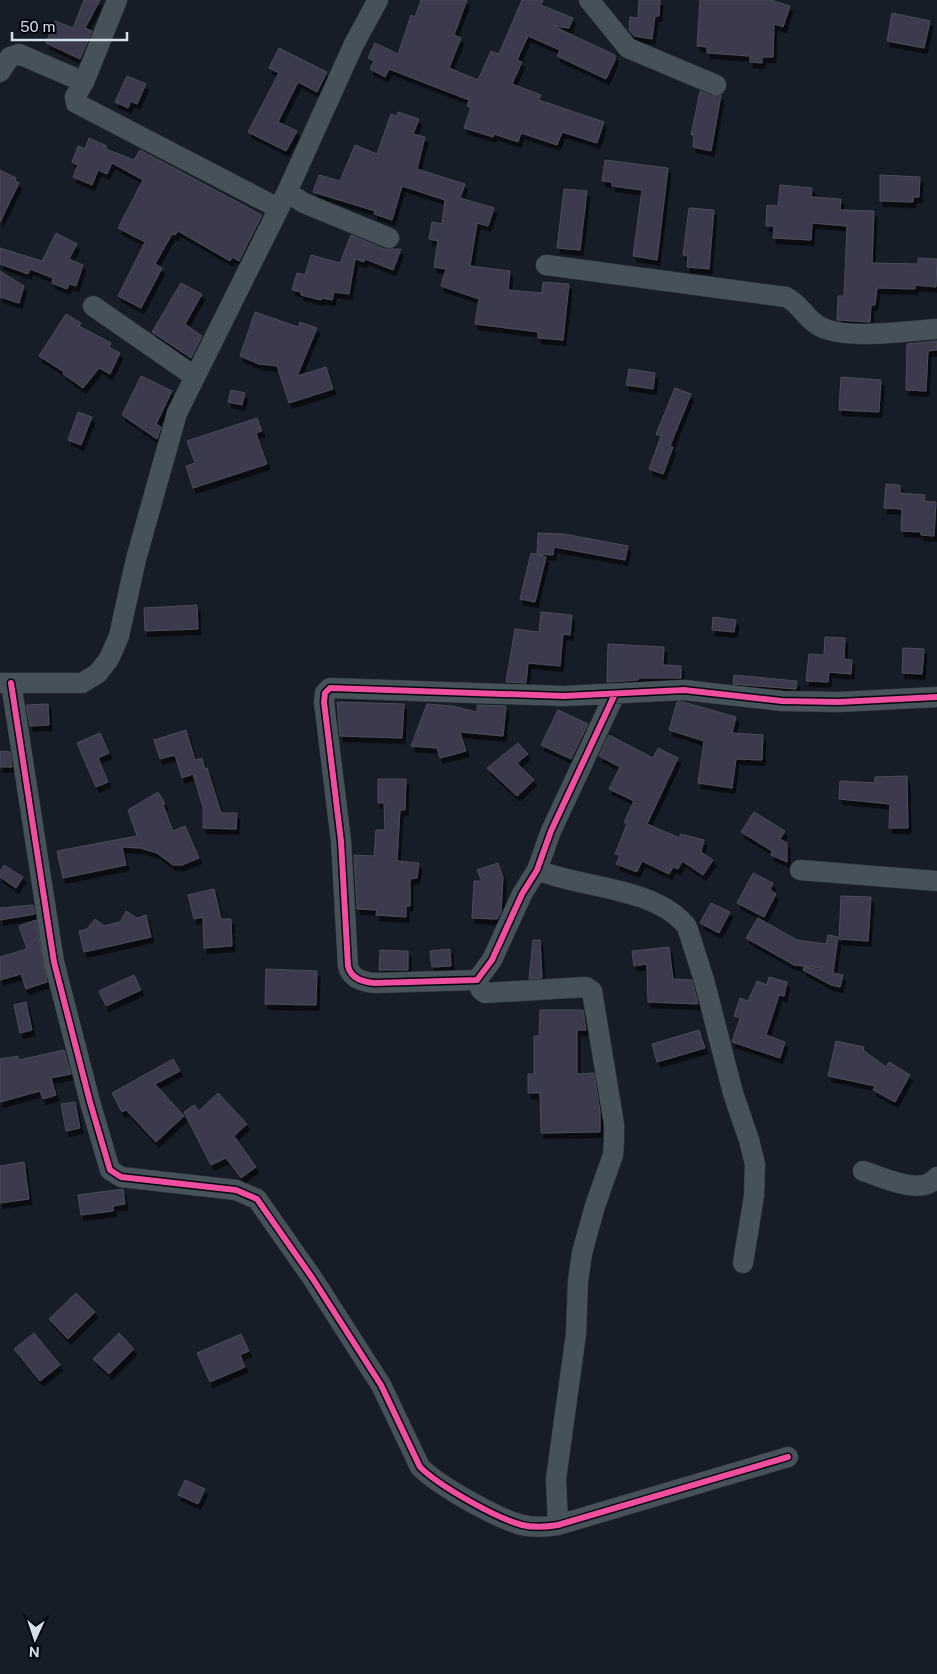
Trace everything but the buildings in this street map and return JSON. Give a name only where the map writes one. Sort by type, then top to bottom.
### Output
[{"type":"street","points":[[117,0],[84,82],[75,97],[76,103],[80,107],[283,200],[304,202],[389,238]]},
{"type":"street","points":[[378,0],[354,44],[283,200],[194,376],[170,433],[136,560],[119,636],[109,659],[98,673],[82,683],[6,684],[54,962],[90,1102],[110,1170],[121,1177],[236,1190],[257,1199],[313,1279],[381,1385],[420,1467],[427,1475],[455,1492],[512,1522],[542,1527],[558,1526],[788,1457]]},
{"type":"street","points":[[590,0],[628,48],[716,85]]},
{"type":"street","points":[[0,72],[10,57],[19,54],[84,82]]},
{"type":"street","points":[[546,265],[786,297],[798,303],[818,326],[845,333],[894,332],[937,328]]},
{"type":"street","points":[[93,306],[194,376]]},
{"type":"street","points":[[477,980],[375,983],[357,979],[349,971],[341,842],[325,693],[330,688],[544,696],[684,690],[782,701],[839,702],[937,698]]},
{"type":"street","points":[[477,980],[492,960],[522,894],[537,870],[551,831],[615,694]]},
{"type":"street","points":[[537,870],[559,878],[632,894],[671,913],[682,920],[687,927],[704,980],[733,1093],[755,1164],[754,1196],[743,1263]]},
{"type":"street","points":[[800,870],[937,881]]},
{"type":"street","points":[[477,980],[481,990],[485,993],[586,987],[592,990],[595,998],[614,1124],[613,1155],[589,1227],[578,1281],[576,1334],[556,1479],[558,1526]]},
{"type":"street","points":[[863,1171],[916,1186],[926,1186],[937,1178]]},
{"type":"cycle path","points":[[11,683],[54,962],[90,1102],[110,1170],[121,1177],[236,1190],[257,1199],[313,1279],[381,1385],[420,1467],[454,1492],[498,1516],[531,1527],[558,1525],[788,1457]]},
{"type":"cycle path","points":[[615,694],[551,831],[537,870],[522,894],[492,960],[477,980],[375,983],[362,981],[355,977],[348,966],[341,841],[324,702],[325,693],[330,688],[564,696],[684,690],[782,701],[839,702],[937,697]]}]
